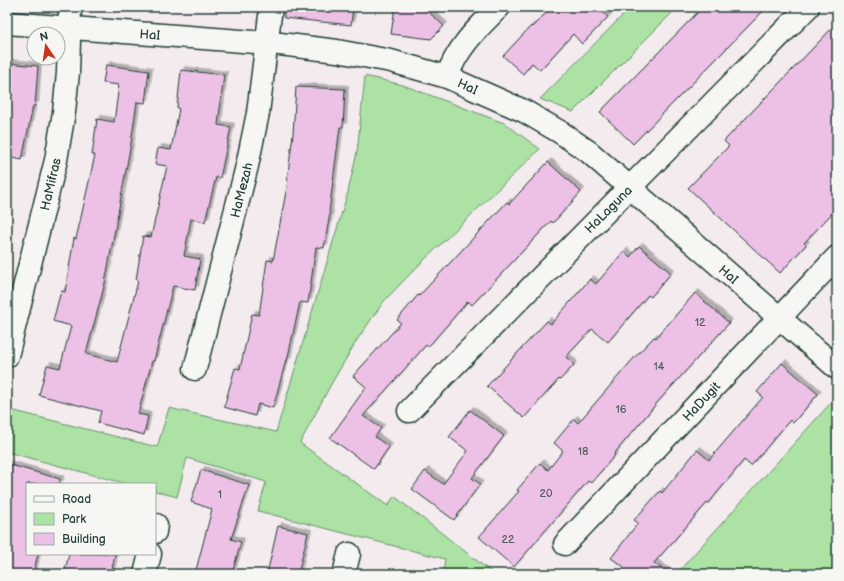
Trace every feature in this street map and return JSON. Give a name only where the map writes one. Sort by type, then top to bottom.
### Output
[{"type":"street","name":"HaMezah","points":[[195,369],[247,166],[258,113],[271,7]]},
{"type":"street","points":[[447,77],[452,63],[460,50],[474,32],[499,7]]},
{"type":"street","name":"HaLaguna","points":[[409,411],[808,7]]},
{"type":"street","name":"HaI","points":[[7,23],[69,18],[337,51],[391,61],[447,77],[524,111],[560,132],[589,152],[837,368]]},
{"type":"street","name":"HaMifras","points":[[7,356],[56,160],[65,104],[68,73],[69,18]]},
{"type":"street","name":"HaDugit","points":[[565,544],[837,257]]},
{"type":"street","points":[[145,574],[150,555]]},
{"type":"green space","points":[[631,7],[678,7],[573,112],[540,99]]},
{"type":"green space","points":[[365,76],[403,85],[504,123],[540,149],[420,264],[384,301],[357,340],[330,386],[300,443],[388,506],[394,496],[494,574],[443,574],[445,559],[258,511],[266,482],[187,458],[177,497],[156,491],[156,483],[123,483],[7,452],[7,409],[157,447],[169,408],[276,432],[348,192],[357,152]]},
{"type":"green space","points":[[837,396],[837,574],[676,574]]},
{"type":"building","points":[[284,7],[353,7],[351,25],[284,18]]},
{"type":"building","points":[[395,7],[423,7],[444,26],[431,39],[391,34]]},
{"type":"building","points":[[552,7],[597,7],[608,17],[582,44],[573,34],[540,70],[532,63],[523,74],[503,56],[531,26],[532,27]]},
{"type":"building","points":[[703,7],[767,7],[633,144],[600,112]]},
{"type":"building","points":[[837,23],[837,208],[804,243],[806,245],[780,273],[688,188],[729,146],[724,141]]},
{"type":"building","points":[[7,63],[38,66],[35,106],[33,106],[22,160],[7,157]]},
{"type":"building","points":[[106,65],[149,71],[145,103],[137,102],[131,143],[105,283],[86,354],[117,362],[138,281],[136,280],[143,236],[151,237],[167,166],[155,164],[158,148],[171,150],[179,109],[177,108],[181,70],[224,75],[218,125],[231,127],[220,178],[216,177],[205,222],[191,219],[184,256],[200,259],[195,290],[173,286],[154,361],[152,361],[138,414],[148,416],[144,435],[98,423],[101,411],[39,395],[47,365],[60,368],[71,326],[53,321],[61,291],[65,292],[74,238],[76,239],[95,155],[92,155],[97,119],[114,122],[119,85],[103,83]]},
{"type":"building","points":[[296,87],[345,89],[343,127],[340,127],[330,213],[324,248],[316,247],[308,303],[300,302],[287,361],[286,360],[273,408],[258,404],[255,416],[224,407],[235,368],[240,369],[252,314],[259,315],[267,260],[273,261],[288,181]]},
{"type":"building","points":[[548,162],[581,192],[553,223],[551,221],[472,305],[468,301],[428,347],[426,345],[363,416],[381,428],[375,437],[389,447],[374,469],[330,438],[366,387],[353,376],[401,323],[397,320],[418,295],[419,296],[507,202],[509,204]]},
{"type":"building","points":[[639,246],[671,273],[651,297],[648,295],[608,342],[592,329],[566,357],[574,365],[560,380],[559,379],[524,418],[487,386],[547,321],[551,324],[590,279],[596,284],[624,251],[630,257]]},
{"type":"building","points":[[695,293],[729,323],[656,404],[591,483],[588,481],[514,567],[479,537],[519,491],[517,490],[540,463],[548,470],[563,451],[554,443],[574,419],[578,423],[634,358],[654,337],[656,338]]},
{"type":"building","points":[[782,363],[818,394],[793,423],[790,420],[751,466],[744,460],[708,504],[707,503],[654,563],[669,574],[619,574],[624,567],[611,558],[638,523],[634,520],[660,491],[662,493],[697,450],[709,460],[763,397],[757,392]]},
{"type":"building","points":[[470,410],[504,436],[472,478],[480,484],[454,520],[412,489],[425,471],[443,484],[468,451],[449,437]]},
{"type":"building","points":[[7,464],[60,479],[60,483],[26,483],[26,555],[38,555],[33,574],[7,574]]},
{"type":"building","points":[[201,470],[249,485],[231,539],[241,542],[232,574],[195,574],[212,509],[191,502]]},
{"type":"building","points":[[278,526],[308,533],[298,574],[267,574]]},
{"type":"building","points":[[69,555],[115,555],[111,574],[64,574]]}]
